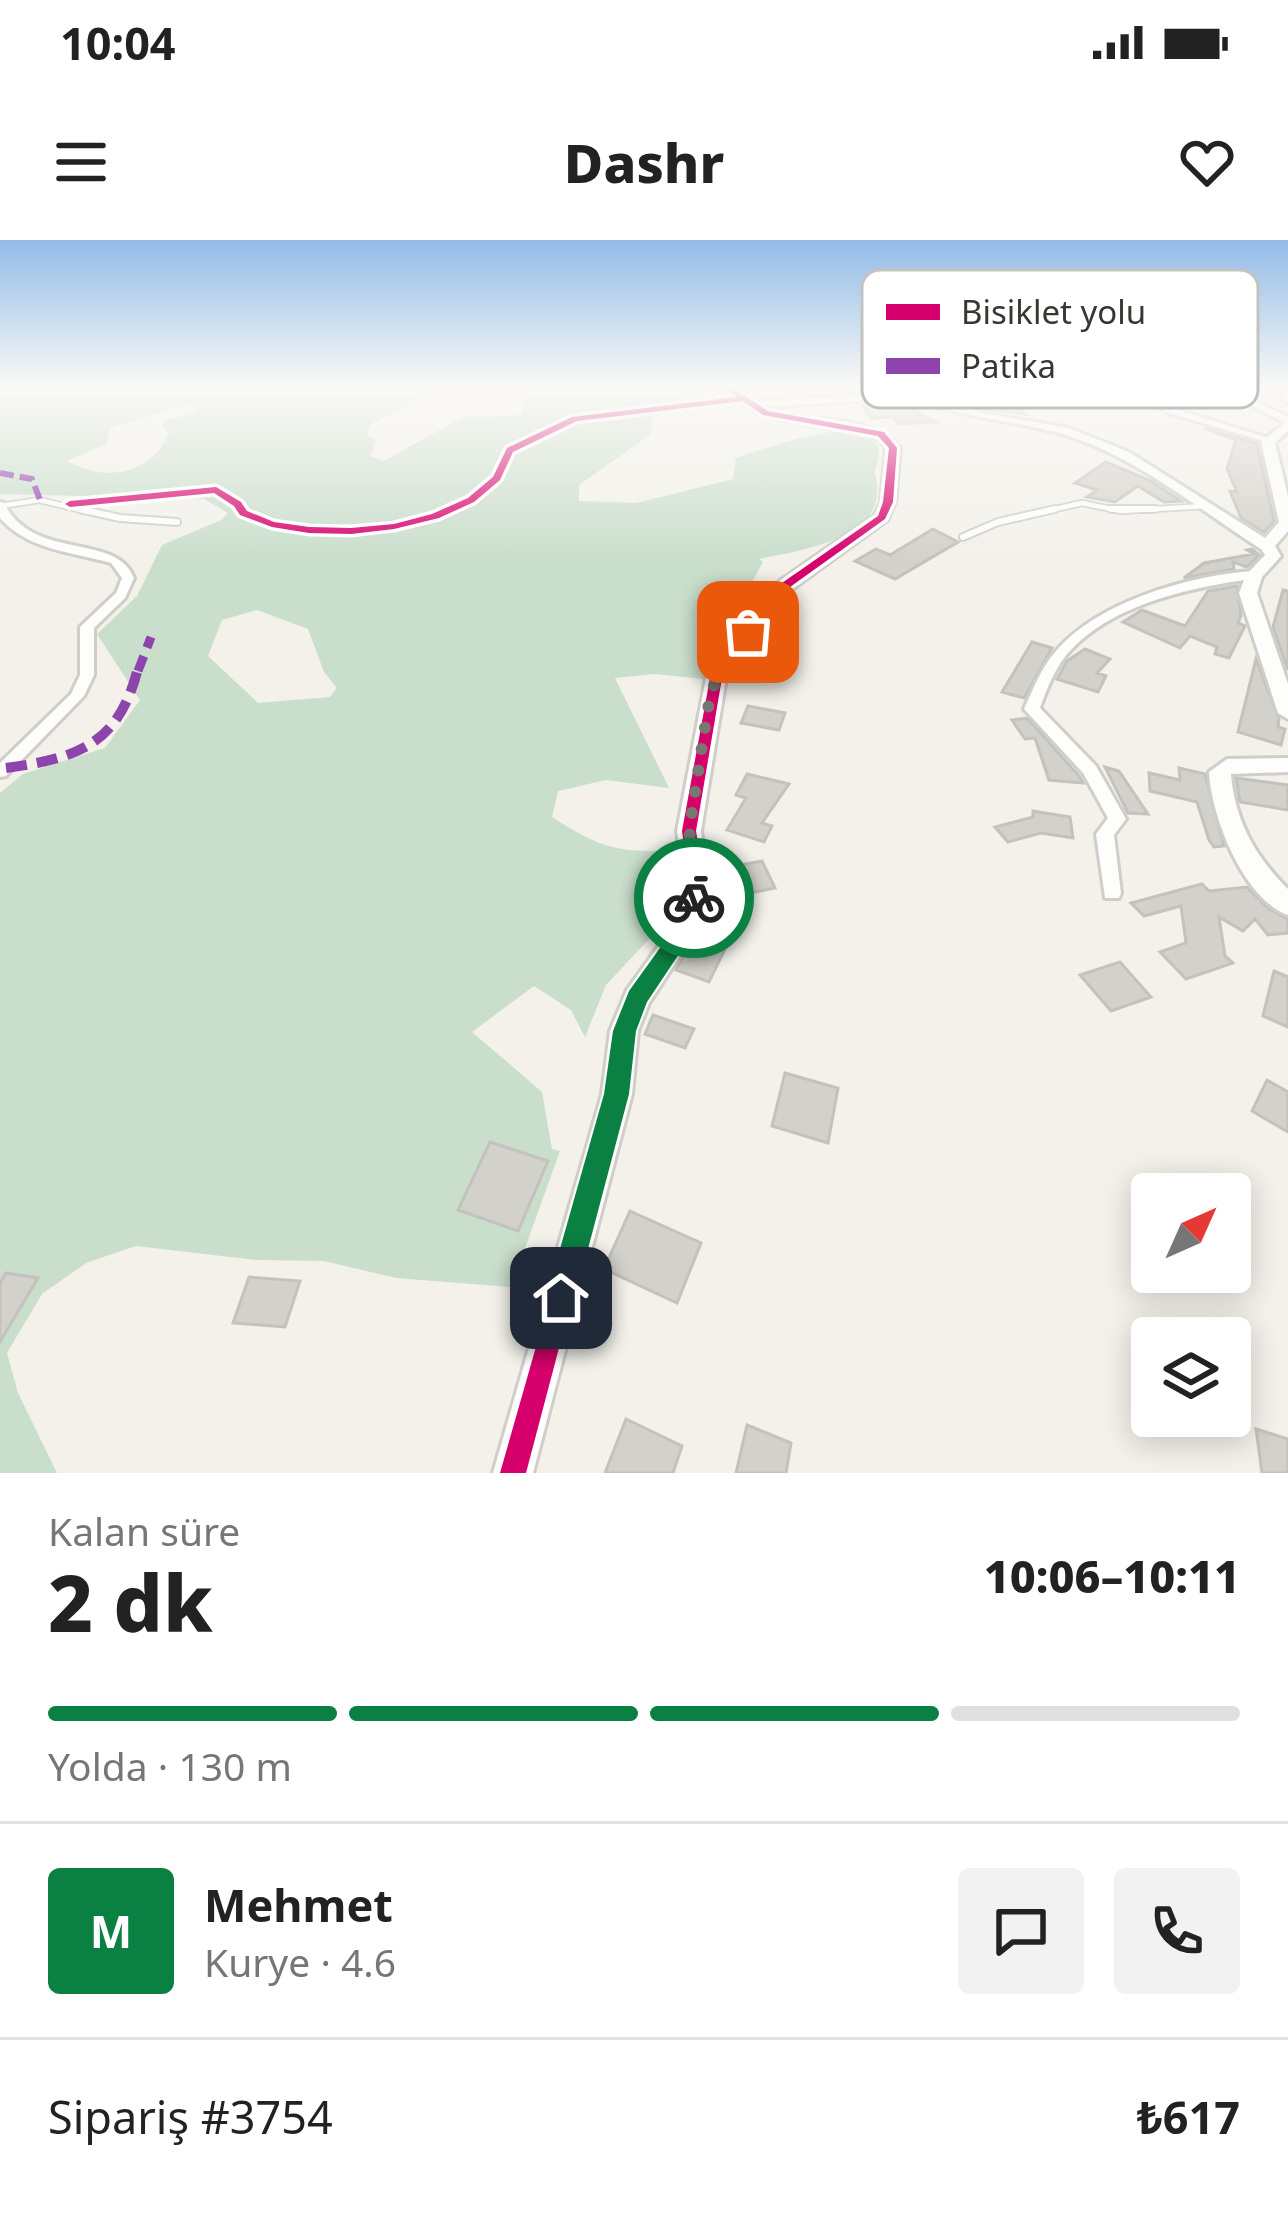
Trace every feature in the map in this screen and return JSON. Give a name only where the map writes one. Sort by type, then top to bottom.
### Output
[{"type":"street","points":[[70,504],[216,490],[255,520],[303,528],[378,530],[436,518],[455,508],[499,476],[509,462],[510,450],[521,445]]},
{"type":"street","points":[[513,1473],[617,1094],[624,1031],[637,998],[689,914],[698,883],[689,831],[716,678],[786,585],[882,517],[888,502],[890,445]]},
{"type":"street","points":[[1098,445],[1124,455],[1267,546],[1273,556],[1253,575],[1248,593],[1288,713]]},
{"type":"street","points":[[1267,546],[1287,522],[1271,445]]},
{"type":"street","points":[[0,506],[2,516],[17,529],[115,560],[126,568],[129,578],[121,598],[87,627],[87,675],[77,697],[0,772]]},
{"type":"street","points":[[1112,893],[1105,834],[1118,819],[1090,770],[1032,710],[1041,688],[1053,663],[1088,629],[1208,581],[1253,575]]},
{"type":"street","points":[[1288,765],[1227,766],[1220,772],[1230,830],[1254,872],[1288,905]]},
{"type":"lane","points":[[0,506],[29,499],[120,518],[177,522]]},
{"type":"lane","points":[[963,537],[998,522],[1082,502],[1121,511],[1206,506]]},
{"type":"green space","points":[[0,445],[105,445],[67,461],[111,473],[139,466],[162,445],[375,445],[370,456],[384,461],[414,445],[636,445],[579,485],[579,501],[636,503],[733,479],[736,458],[779,445],[876,445],[879,449],[872,512],[859,526],[821,545],[759,559],[763,562],[721,637],[704,679],[654,674],[615,678],[669,788],[606,780],[558,791],[552,817],[584,836],[623,849],[675,851],[652,936],[606,985],[585,1037],[571,1010],[534,986],[472,1032],[542,1092],[552,1149],[560,1151],[511,1287],[396,1278],[324,1261],[256,1260],[136,1246],[86,1263],[42,1294],[7,1353],[18,1393],[57,1473],[0,1473],[0,793],[23,774],[105,748],[140,700],[97,634],[137,596],[162,545],[228,513],[204,499],[0,494]],"holes":[[[257,610],[308,629],[324,672],[337,688],[330,697],[258,703],[208,656],[222,620]]]},
{"type":"building","points":[[1235,445],[1257,445],[1274,521],[1264,532],[1241,518],[1227,469]]},
{"type":"building","points":[[1106,462],[1151,481],[1181,501],[1164,502],[1138,486],[1115,502],[1087,497],[1097,490],[1075,483]]},
{"type":"building","points":[[933,529],[958,542],[895,579],[855,561],[876,549],[890,555]]},
{"type":"building","points":[[1247,550],[1259,555],[1247,567],[1233,562],[1234,569],[1184,578],[1204,563],[1254,554]]},
{"type":"building","points":[[1237,586],[1238,623],[1245,626],[1229,658],[1215,654],[1217,647],[1190,636],[1180,648],[1123,622],[1142,610],[1185,626],[1208,591]]},
{"type":"building","points":[[1283,590],[1288,591],[1288,670],[1273,627]]},
{"type":"building","points":[[1032,642],[1052,648],[1024,698],[1002,692]]},
{"type":"building","points":[[1085,649],[1110,659],[1097,673],[1106,676],[1098,692],[1057,679],[1067,661]]},
{"type":"building","points":[[1256,659],[1278,727],[1285,729],[1281,745],[1238,732]]},
{"type":"building","points":[[748,706],[785,713],[779,730],[741,723]]},
{"type":"building","points":[[1027,718],[1083,783],[1049,780],[1035,738],[1025,739],[1012,720]]},
{"type":"building","points":[[1105,767],[1119,771],[1148,814],[1128,813]]},
{"type":"building","points":[[1179,768],[1205,774],[1224,846],[1214,847],[1209,840],[1197,802],[1150,791],[1149,773],[1180,780]]},
{"type":"building","points":[[747,774],[789,784],[762,823],[772,826],[764,842],[727,830],[746,798],[736,795]]},
{"type":"building","points":[[1236,778],[1288,785],[1288,810],[1240,802]]},
{"type":"building","points":[[1033,811],[1070,817],[1073,838],[1041,833],[1008,842],[995,827],[1033,817]]},
{"type":"building","points":[[762,861],[775,888],[726,898],[715,870]]},
{"type":"building","points":[[1202,884],[1209,891],[1247,887],[1269,909],[1288,919],[1288,933],[1268,935],[1255,919],[1243,931],[1219,917],[1225,956],[1233,963],[1186,979],[1160,952],[1186,943],[1181,906],[1144,916],[1131,903]]},
{"type":"building","points":[[694,938],[725,949],[709,982],[676,970]]},
{"type":"building","points":[[1120,962],[1151,997],[1111,1011],[1080,975]]},
{"type":"building","points":[[1274,971],[1288,977],[1288,1027],[1263,1016]]},
{"type":"building","points":[[653,1015],[694,1029],[685,1048],[645,1034]]},
{"type":"building","points":[[785,1073],[838,1088],[828,1143],[772,1126]]},
{"type":"building","points":[[1267,1080],[1288,1092],[1288,1132],[1252,1111]]},
{"type":"building","points":[[490,1142],[548,1161],[518,1231],[458,1210]]},
{"type":"building","points":[[630,1211],[701,1243],[677,1303],[604,1269]]},
{"type":"building","points":[[6,1273],[38,1278],[0,1342],[0,1283]]},
{"type":"building","points":[[249,1277],[300,1281],[285,1327],[233,1323]]},
{"type":"building","points":[[626,1419],[682,1446],[673,1473],[605,1473]]},
{"type":"building","points":[[747,1425],[791,1443],[786,1473],[736,1473]]},
{"type":"building","points":[[1256,1429],[1288,1439],[1288,1473],[1262,1473]]},
{"type":"marked path","points":[[0,473],[32,479],[40,500]]},
{"type":"marked path","points":[[6,768],[62,758],[110,731],[130,699],[151,637]]},
{"type":"cycle path","points":[[70,504],[216,490],[238,504],[243,513],[272,524],[351,531],[394,526],[436,516],[471,500],[497,478],[510,450],[521,445]]},
{"type":"cycle path","points":[[513,1473],[617,1094],[624,1031],[637,998],[674,945],[697,883],[689,831],[716,678],[786,585],[882,517],[888,502],[890,445]]},
{"type":"way so far","points":[[694,898],[698,883],[689,831],[708,708],[716,678],[748,632]]},
{"type":"route","points":[[561,1298],[617,1094],[624,1031],[650,973],[674,945],[694,898]]}]
